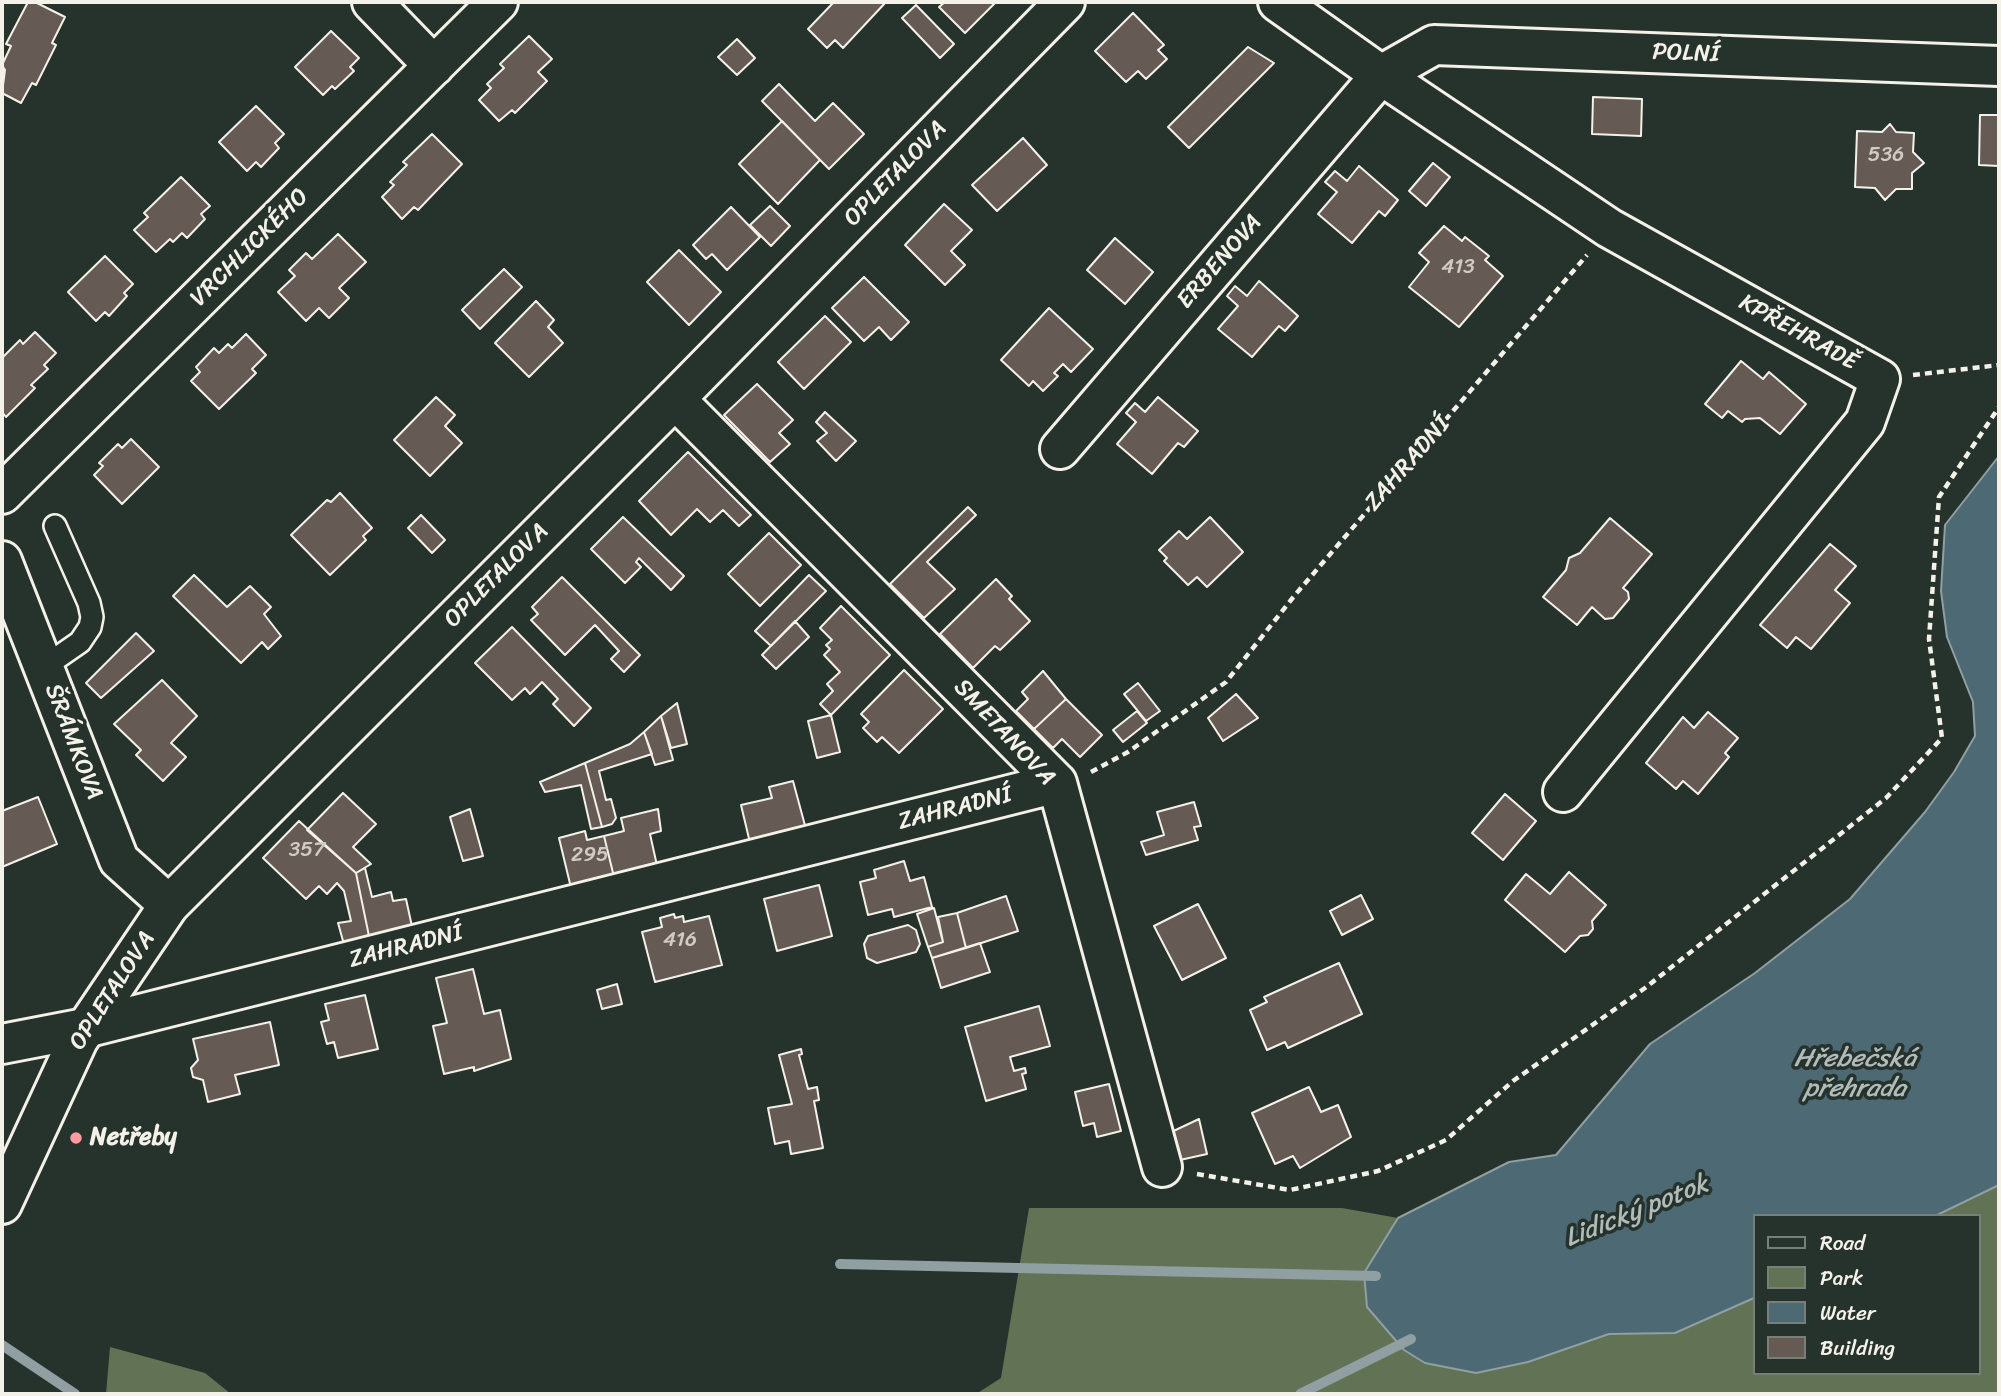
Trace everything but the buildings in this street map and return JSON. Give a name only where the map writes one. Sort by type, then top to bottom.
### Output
[{"type":"street","points":[[372,2],[434,66]]},
{"type":"street","name":"VRCHLICKÉHO","points":[[2,494],[498,2]]},
{"type":"street","name":"OPLETALOVA","points":[[2,1204],[62,1070],[85,1028],[169,905],[675,399],[1065,2]]},
{"type":"street","name":"KPŘEHRADĚ","points":[[1278,2],[1381,75],[1609,228],[1880,379],[1866,422],[1563,793]]},
{"type":"street","name":"POLNÍ","points":[[1381,75],[1434,45],[1999,66]]},
{"type":"street","name":"ERBENOVA","points":[[1060,449],[1381,75]]},
{"type":"street","name":"SMETANOVA","points":[[675,399],[1057,783],[1162,1167]]},
{"type":"street","name":"ŠRÁMKOVA","points":[[2,561],[120,860],[169,905]]},
{"type":"street","name":"ZAHRADNÍ","points":[[2,1044],[85,1028],[1057,783]]},
{"type":"lane","points":[[44,667],[80,642],[92,617],[89,603],[54,526]]},
{"type":"path","name":"ZAHRADNÍ","points":[[1057,783],[1079,779],[1128,752],[1226,682],[1295,595],[1609,228]]},
{"type":"path","points":[[1880,379],[1999,365]]},
{"type":"path","points":[[1162,1167],[1290,1190],[1378,1171],[1447,1140],[1513,1082],[1645,988],[1886,798],[1942,738],[1929,639],[1939,497],[1999,407]]},
{"type":"green space","points":[[1999,1185],[1999,1394],[976,1394],[1001,1378],[1029,1208],[1342,1208],[1398,1218],[1364,1273],[1404,1350],[1425,1362],[1475,1373],[1528,1362],[1609,1334],[1675,1333],[1752,1299],[1752,1375],[1980,1375],[1980,1214],[1939,1214]]},
{"type":"green space","points":[[110,1347],[205,1373],[231,1394],[106,1394]]},
{"type":"water","name":"Hřebečská přehrada","points":[[1999,456],[1999,1185],[1939,1214],[1752,1214],[1752,1299],[1675,1333],[1609,1334],[1528,1362],[1476,1373],[1425,1363],[1404,1350],[1367,1307],[1364,1273],[1398,1218],[1509,1162],[1556,1155],[1650,1044],[1755,973],[1850,899],[1925,812],[1954,772],[1975,736],[1973,702],[1947,637],[1941,591],[1945,525]]},
{"type":"waterway","points":[[840,1264],[1376,1276]]},
{"type":"waterway","name":"Lidický potok","points":[[1300,1394],[1411,1339]]},
{"type":"waterway","name":"Lidický potok","points":[[2,1345],[75,1394]]},
{"type":"place","name":"Netřeby","points":[[76,1138]]}]
